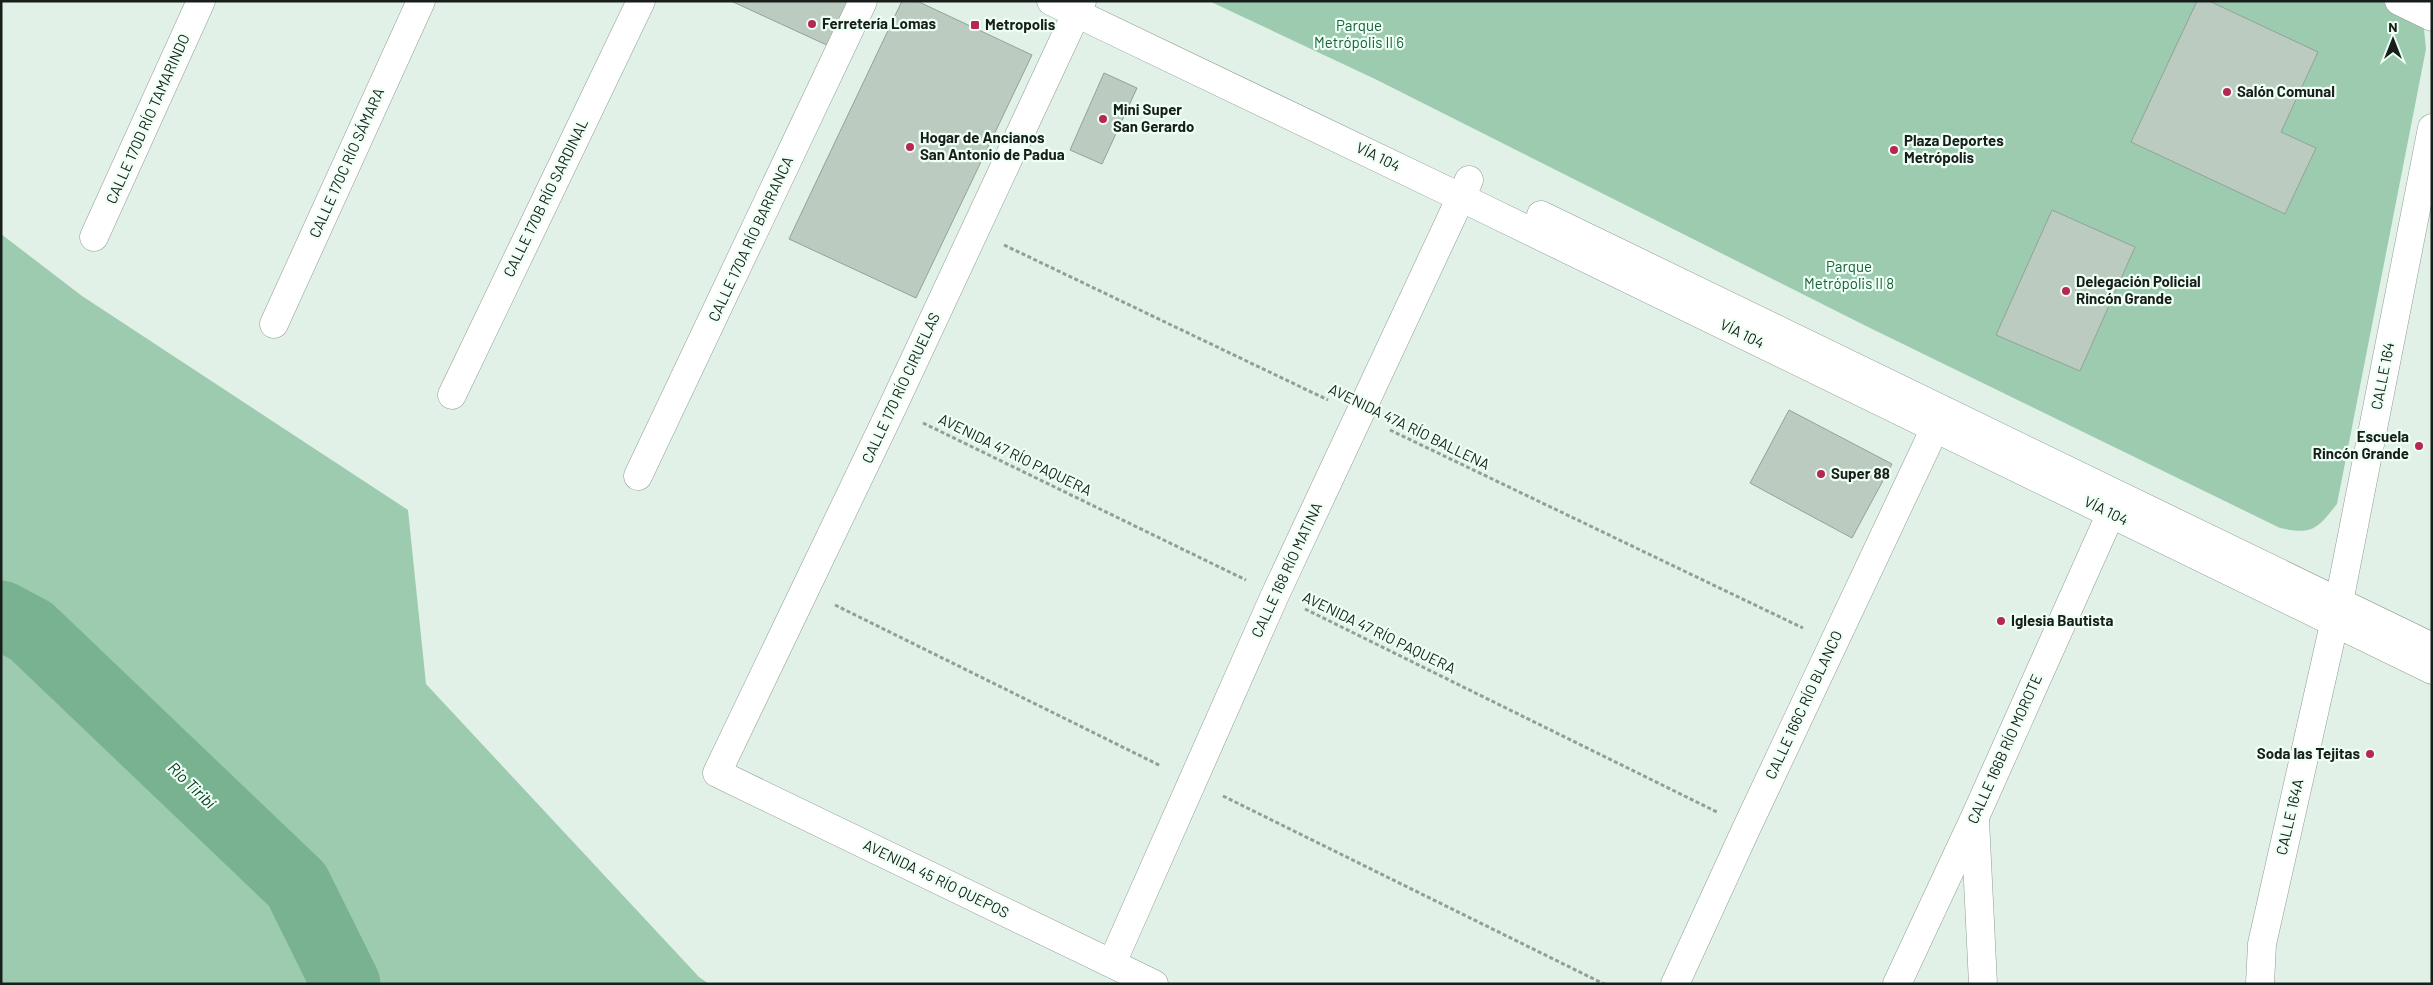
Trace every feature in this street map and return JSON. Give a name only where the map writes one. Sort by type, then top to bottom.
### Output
[{"type":"main road","name":"CALLE 170D RÍO TAMARINDO","points":[[94,237],[201,1]]},
{"type":"main road","name":"CALLE 170C RÍO SÁMARA","points":[[274,324],[421,1]]},
{"type":"main road","name":"CALLE 170B RÍO SARDINAL","points":[[452,395],[641,1]]},
{"type":"main road","name":"CALLE 170A RÍO BARRANCA","points":[[638,476],[863,1]]},
{"type":"main road","points":[[2399,1],[2432,17]]},
{"type":"main road","name":"VÍA 104","points":[[1069,3],[1464,188],[2337,612],[2432,670]]},
{"type":"main road","name":"CALLE 170 RÍO CIRUELAS","points":[[717,774],[975,231],[1069,3]]},
{"type":"main road","name":"CALLE 164","points":[[2337,612],[2432,128]]},
{"type":"main road","name":"VÍA 104","points":[[1464,188],[1935,428],[2111,514],[2337,612],[2432,647]]},
{"type":"main road","name":"CALLE 168 RÍO MATINA","points":[[1112,963],[1275,595],[1464,188]]},
{"type":"main road","name":"CALLE 166C RÍO BLANCO","points":[[1675,984],[1746,826],[1935,428]]},
{"type":"main road","name":"CALLE 166B RÍO MOROTE","points":[[1896,984],[1975,817],[2111,514]]},
{"type":"main road","name":"CALLE 164A","points":[[2260,984],[2262,944],[2337,612]]},
{"type":"main road","name":"AVENIDA 45 RÍO QUEPOS","points":[[717,774],[1154,984]]},
{"type":"main road","points":[[1975,817],[1983,984]]},
{"type":"path","name":"AVENIDA 47A RÍO BALLENA","points":[[975,231],[1833,642]]},
{"type":"path","name":"AVENIDA 47 RÍO PAQUERA","points":[[892,408],[1746,826]]},
{"type":"green space","points":[[1209,1],[2381,1],[2405,12],[2424,29],[2426,49],[2337,504],[2313,528],[2300,531],[2280,528],[1866,326],[1375,79]]},
{"type":"green space","points":[[1,234],[82,296],[408,510],[426,684],[699,977],[709,984],[1,984]]},
{"type":"building","name":"Ferretería Lomas","points":[[731,1],[852,1],[831,47]]},
{"type":"building","name":"Hogar de Ancianos San Antonio de Padua","points":[[902,1],[917,1],[1032,55],[916,298],[789,239]]},
{"type":"building","name":"Salón Comunal","points":[[2197,1],[2209,1],[2318,52],[2281,132],[2316,148],[2285,214],[2131,142]]},
{"type":"building","name":"Mini Super San Gerardo","points":[[1104,73],[1137,88],[1102,164],[1070,150]]},
{"type":"building","name":"Delegación Policial Rincón Grande","points":[[2052,210],[2135,247],[2080,371],[1996,335]]},
{"type":"building","name":"Super 88","points":[[1789,410],[1892,464],[1852,538],[1750,483]]},
{"type":"waterway","name":"Río Tiribí","points":[[1,615],[31,631],[297,885],[346,984]]},
{"type":"place","name":"Ferretería Lomas","points":[[812,24]]},
{"type":"place","name":"Metropolis","points":[[975,25]]},
{"type":"place","name":"Salón Comunal","points":[[2227,92]]},
{"type":"place","name":"Mini Super San Gerardo","points":[[1103,119]]},
{"type":"place","name":"Hogar de Ancianos San Antonio de Padua","points":[[910,147]]},
{"type":"place","name":"Plaza Deportes Metrópolis","points":[[1894,150]]},
{"type":"place","name":"Delegación Policial Rincón Grande","points":[[2066,291]]},
{"type":"place","name":"Escuela Rincón Grande","points":[[2419,446]]},
{"type":"place","name":"Super 88","points":[[1821,474]]},
{"type":"place","name":"Iglesia Bautista","points":[[2001,621]]},
{"type":"place","name":"Soda las Tejitas","points":[[2370,754]]},
{"type":"park label","name":"Parque Metrópolis II 6","points":[[1359,34]]},
{"type":"park label","name":"Parque Metrópolis II 8","points":[[1849,276]]}]
